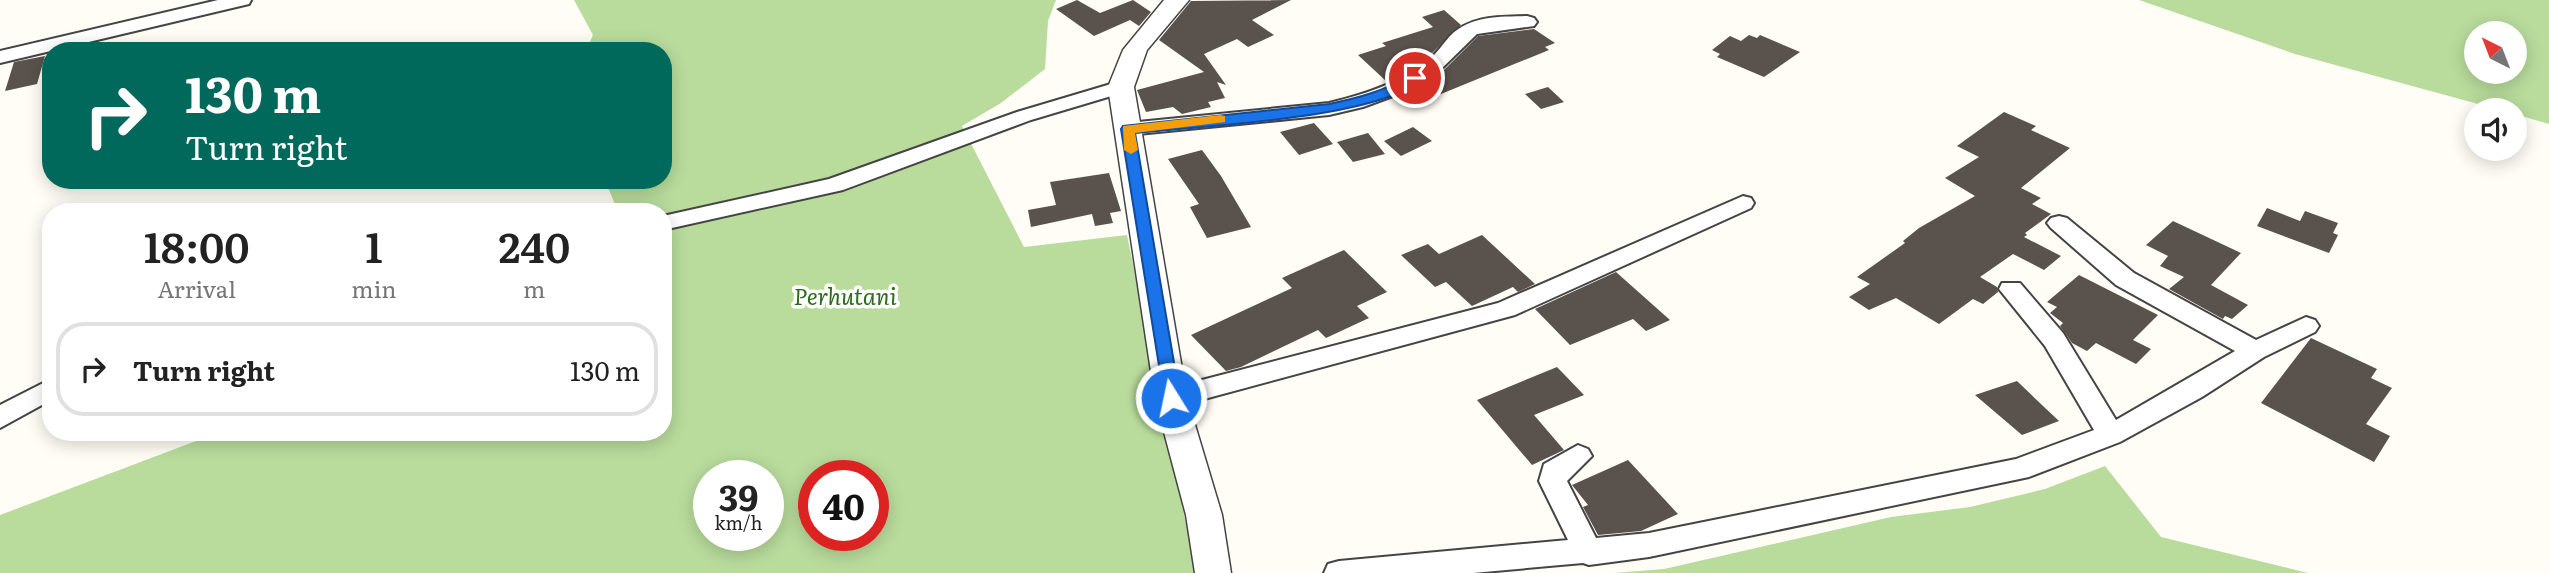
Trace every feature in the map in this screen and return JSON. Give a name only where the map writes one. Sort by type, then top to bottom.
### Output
[{"type":"street","points":[[64,42],[242,0]]},
{"type":"street","points":[[1177,0],[1155,23],[1131,55],[1121,87],[1171,398],[1204,515],[1213,573]]},
{"type":"street","points":[[1128,129],[1329,108],[1362,102],[1398,88],[1432,67],[1452,51],[1464,33],[1472,29],[1527,22]]},
{"type":"street","points":[[0,57],[42,47]]},
{"type":"street","points":[[672,221],[835,185],[1024,116],[1121,87]]},
{"type":"street","points":[[1171,398],[1506,309],[1743,203]]},
{"type":"street","points":[[2059,223],[2125,279],[2255,351]]},
{"type":"street","points":[[2011,289],[2035,313],[2060,349],[2110,435]]},
{"type":"street","points":[[1339,573],[1432,562],[1589,553],[1649,545],[2019,469],[2110,435],[2193,390],[2255,351],[2306,326]]},
{"type":"street","points":[[0,418],[42,393]]},
{"type":"street","points":[[1578,456],[1554,472],[1553,481],[1589,553]]},
{"type":"green space","name":"Perhutani","points":[[574,0],[1056,0],[1048,21],[1045,69],[1001,103],[962,126],[1024,247],[1127,235],[1196,573],[0,573],[0,515],[196,441],[672,441],[672,203],[614,203],[609,189],[672,189],[672,42],[590,42],[593,35]]},
{"type":"green space","points":[[2139,0],[2549,0],[2549,124],[2527,118],[2527,98],[2464,98],[2464,100],[2295,54]]},
{"type":"green space","points":[[2105,466],[2161,537],[2308,573],[1614,573],[1664,569],[1891,517],[1970,507],[2045,489]]},
{"type":"building","points":[[1077,0],[1100,13],[1133,0],[1151,12],[1139,26],[1130,20],[1094,36],[1056,9]]},
{"type":"building","points":[[1291,0],[1252,20],[1274,35],[1248,47],[1237,39],[1204,54],[1226,85],[1217,82],[1225,98],[1208,102],[1211,107],[1182,114],[1173,107],[1146,112],[1137,90],[1204,72],[1159,40],[1191,1]]},
{"type":"building","points":[[1444,10],[1461,25],[1426,59],[1401,75],[1386,81],[1358,55],[1386,46],[1382,43],[1433,27],[1422,17]]},
{"type":"building","points":[[1534,29],[1555,43],[1545,47],[1549,50],[1441,94],[1425,83],[1439,75],[1478,36]]},
{"type":"building","points":[[1749,35],[1757,38],[1760,35],[1800,52],[1764,77],[1717,57],[1720,54],[1712,50],[1730,36],[1741,41]]},
{"type":"building","points":[[42,57],[37,84],[5,91],[14,62]]},
{"type":"building","points":[[1548,87],[1564,102],[1541,109],[1525,94]]},
{"type":"building","points":[[2004,112],[2036,126],[2031,130],[2070,148],[2021,188],[2041,198],[2032,204],[2051,214],[2025,233],[2027,235],[2024,237],[2061,256],[2044,270],[2013,254],[1980,277],[1997,287],[1998,292],[1983,304],[1973,299],[1939,324],[1896,298],[1869,310],[1849,297],[1870,284],[1857,277],[1905,243],[1903,241],[1919,228],[1975,196],[1945,178],[1979,157],[1957,146]]},
{"type":"building","points":[[1314,123],[1333,144],[1299,155],[1280,132]]},
{"type":"building","points":[[1413,127],[1432,141],[1401,156],[1384,141]]},
{"type":"building","points":[[1368,133],[1385,154],[1353,162],[1337,142]]},
{"type":"building","points":[[1202,150],[1251,227],[1207,238],[1190,207],[1199,204],[1168,159]]},
{"type":"building","points":[[1109,173],[1121,211],[1110,213],[1113,223],[1095,226],[1092,214],[1031,227],[1028,210],[1056,205],[1050,182]]},
{"type":"building","points":[[2267,208],[2300,221],[2305,211],[2338,223],[2333,233],[2338,235],[2329,253],[2257,226]]},
{"type":"building","points":[[2173,221],[2241,253],[2211,285],[2248,305],[2232,319],[2225,316],[2223,319],[2169,289],[2184,277],[2160,266],[2168,256],[2146,245]]},
{"type":"building","points":[[1482,235],[1535,284],[1518,292],[1513,287],[1472,306],[1446,282],[1435,287],[1401,255],[1428,244],[1439,254]]},
{"type":"building","points":[[1344,250],[1387,292],[1357,306],[1369,318],[1326,338],[1318,330],[1241,367],[1226,371],[1191,335],[1292,288],[1282,278]]},
{"type":"building","points":[[1616,272],[1670,320],[1646,331],[1633,319],[1570,345],[1535,309]]},
{"type":"building","points":[[2079,275],[2158,315],[2133,340],[2151,349],[2136,364],[2096,343],[2087,351],[2072,343],[2060,326],[2063,323],[2050,313],[2057,307],[2047,302]]},
{"type":"building","points":[[2311,338],[2377,369],[2371,378],[2392,388],[2366,424],[2390,436],[2374,462],[2261,403]]},
{"type":"building","points":[[1557,367],[1584,395],[1534,415],[1564,450],[1532,465],[1477,400]]},
{"type":"building","points":[[2017,381],[2059,421],[2022,435],[1975,395]]},
{"type":"building","points":[[1628,460],[1678,514],[1641,531],[1598,535],[1583,507],[1588,505],[1572,485]]},
{"type":"slow traffic","points":[[1131,150],[1128,129],[1220,119]]},
{"type":"route","points":[[1171,398],[1128,129],[1329,108],[1362,102],[1415,78]]}]
